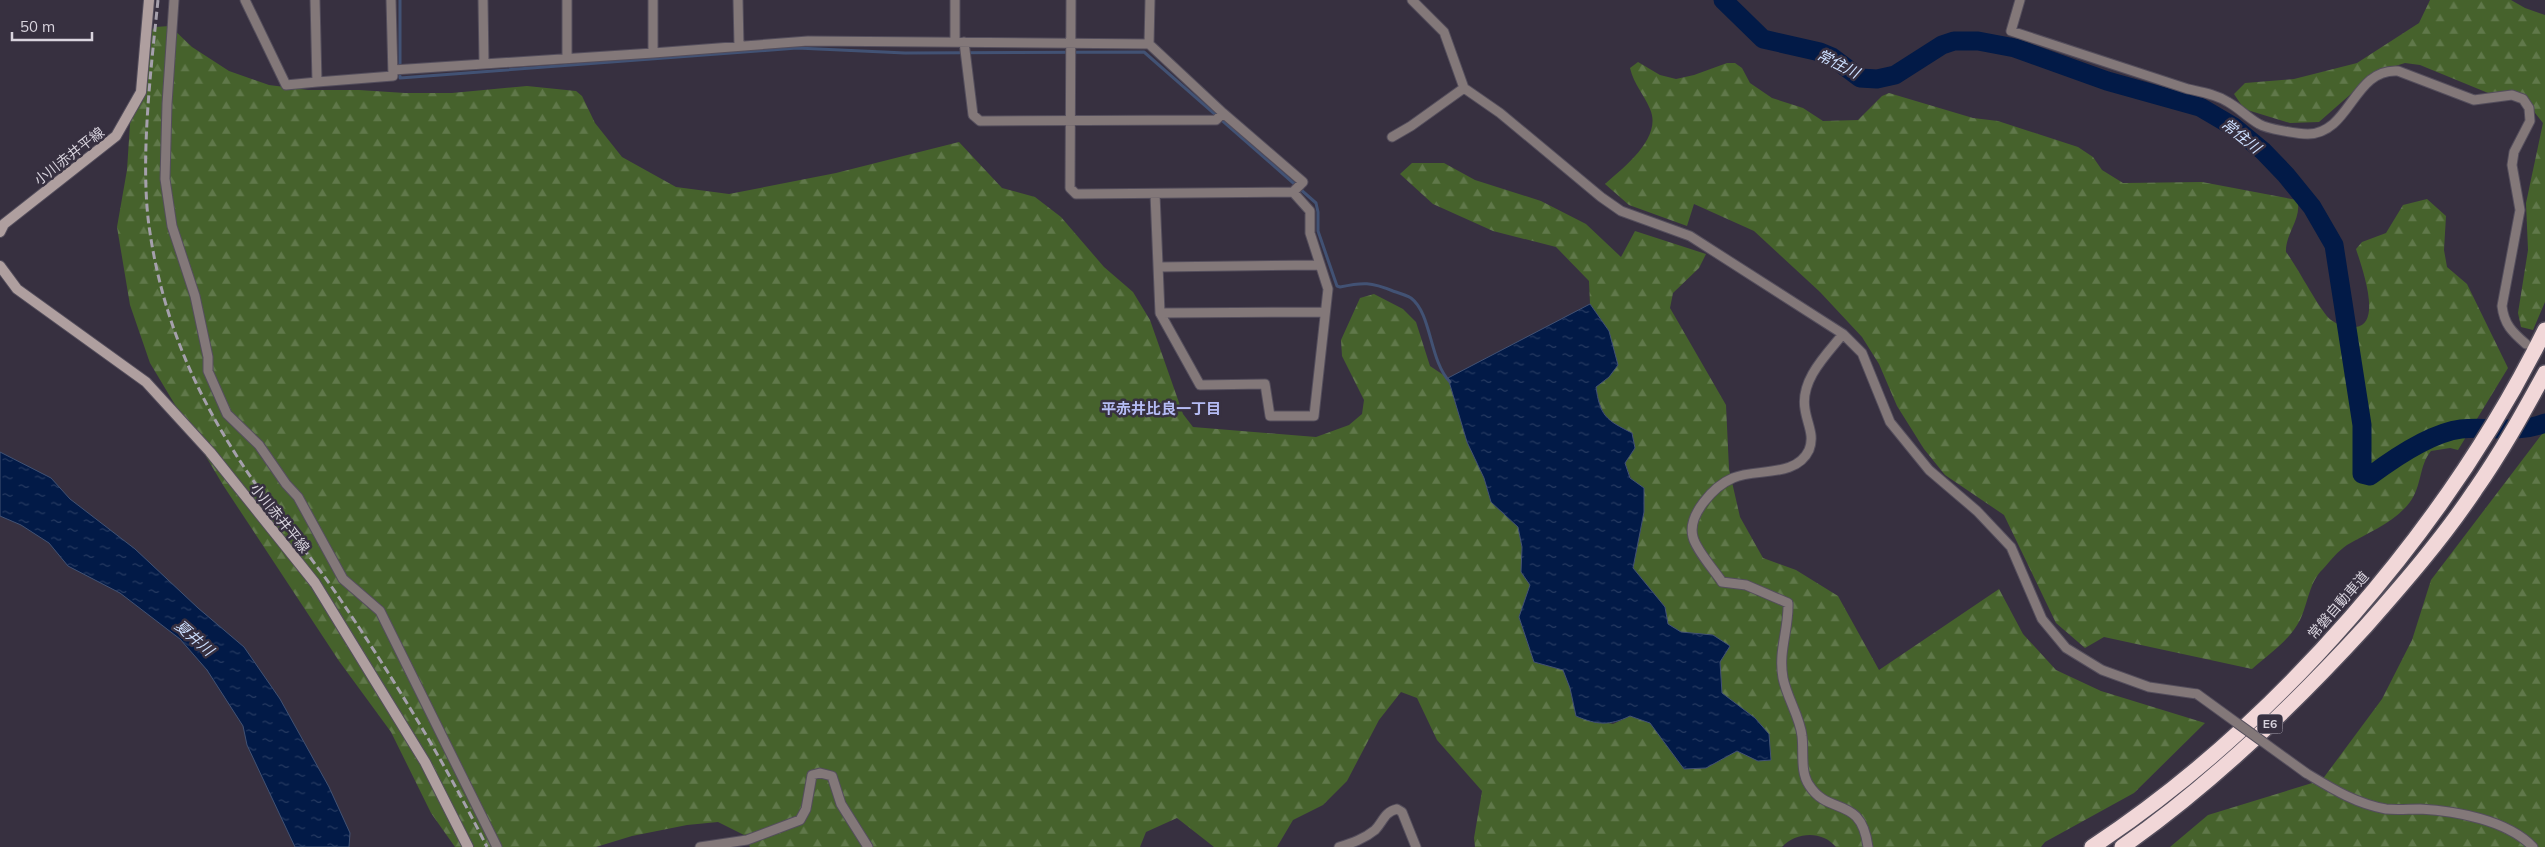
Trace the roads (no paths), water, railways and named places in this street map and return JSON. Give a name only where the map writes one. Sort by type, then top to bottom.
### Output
[{"type":"highway","name":"常磐自動車道","points":[[2092,847],[2168,792],[2230,741],[2292,681],[2373,591],[2429,519],[2478,450],[2529,349],[2545,330]]},
{"type":"highway","name":"E6","points":[[2122,847],[2247,746],[2321,675],[2402,585],[2475,490],[2544,375]]},
{"type":"main road","name":"小川赤井平線","points":[[0,232],[4,224],[116,136],[141,92],[149,0]]},
{"type":"main road","name":"小川赤井平線","points":[[0,266],[17,289],[146,382],[210,452],[315,583],[425,762],[468,847]]},
{"type":"street","points":[[174,0],[167,104],[165,179],[172,226],[195,296],[208,357],[208,371],[227,414],[259,445],[286,484],[298,497],[343,579],[380,611],[497,847]]},
{"type":"street","points":[[245,0],[286,85],[393,76],[392,0]]},
{"type":"street","points":[[315,0],[317,82]]},
{"type":"street","points":[[483,0],[484,64]]},
{"type":"street","points":[[567,0],[567,58]]},
{"type":"street","points":[[653,0],[653,53]]},
{"type":"street","points":[[738,0],[739,46]]},
{"type":"street","points":[[955,0],[973,115],[980,121],[1071,121],[1220,117]]},
{"type":"street","points":[[1071,0],[1070,188],[1076,194],[1155,194],[1296,189],[1303,182],[1220,117],[1149,44],[1150,0]]},
{"type":"street","points":[[1412,0],[1444,32],[1464,88],[1500,113],[1621,211],[1690,236],[1843,334],[1862,353],[1890,422],[1929,470],[1977,511],[2011,547],[2042,619],[2066,648],[2102,670],[2149,688],[2197,694],[2306,773],[2347,797],[2385,809],[2461,812],[2493,823],[2527,841],[2534,847]]},
{"type":"street","points":[[2020,0],[2011,31],[2188,89],[2211,94],[2227,101],[2261,126],[2308,134],[2322,131],[2332,126],[2368,80],[2388,70],[2398,71],[2474,100],[2512,95],[2523,100],[2529,108],[2530,120],[2514,152],[2512,165],[2520,210],[2502,306],[2504,320],[2512,332],[2529,349]]},
{"type":"street","points":[[393,70],[808,41],[962,48],[1071,49],[1149,44]]},
{"type":"street","points":[[1392,137],[1411,126],[1464,88]]},
{"type":"street","points":[[1155,194],[1160,314],[1200,385],[1265,384],[1270,416],[1314,416],[1328,289],[1310,233],[1310,211],[1296,189]]},
{"type":"street","points":[[1159,267],[1320,265]]},
{"type":"street","points":[[1160,314],[1325,312]]},
{"type":"street","points":[[1843,334],[1806,386],[1804,408],[1812,434],[1808,451],[1793,467],[1733,478],[1711,493],[1695,513],[1693,537],[1722,582],[1746,585],[1788,602],[1788,622],[1781,651],[1783,678],[1802,734],[1805,776],[1808,785],[1819,796],[1857,815],[1866,830],[1868,847]]},
{"type":"street","points":[[700,847],[747,840],[800,820],[806,809],[812,775],[820,773],[832,776],[841,804],[868,847]]},
{"type":"street","points":[[1339,847],[1363,839],[1376,829],[1385,814],[1397,809],[1402,812],[1416,847]]},
{"type":"water","points":[[1590,304],[1609,331],[1618,365],[1609,377],[1596,387],[1600,405],[1602,411],[1610,420],[1632,433],[1635,448],[1625,463],[1630,478],[1644,488],[1644,512],[1633,568],[1665,607],[1668,624],[1681,632],[1713,635],[1730,646],[1720,662],[1722,693],[1755,718],[1769,734],[1771,760],[1758,761],[1737,751],[1706,768],[1684,769],[1650,723],[1630,716],[1609,723],[1597,723],[1576,716],[1570,688],[1563,670],[1534,662],[1519,617],[1530,585],[1521,572],[1522,547],[1518,527],[1491,502],[1484,478],[1467,442],[1448,378]]},
{"type":"water","name":"夏井川","points":[[0,452],[51,478],[70,499],[135,549],[198,608],[244,647],[280,699],[329,787],[350,833],[349,847],[295,847],[247,745],[243,726],[207,670],[180,639],[120,593],[68,566],[49,543],[21,525],[0,516]]},
{"type":"waterway","points":[[400,0],[400,64]]},
{"type":"waterway","name":"常住川","points":[[1723,0],[1763,39],[1820,52],[1832,57],[1860,78],[1877,79],[1895,75],[1942,45],[1954,41],[1978,41],[2015,48],[2107,81],[2200,107],[2234,127],[2263,151],[2286,175],[2312,207],[2334,245],[2362,425],[2362,474],[2370,476],[2413,447],[2449,431],[2472,428],[2524,428],[2545,423]]},
{"type":"waterway","points":[[400,76],[400,78],[797,48],[905,53],[1144,52],[1316,203],[1318,231],[1337,286],[1373,284],[1409,297],[1418,305],[1427,326],[1438,362],[1450,382]]},
{"type":"railway","points":[[158,0],[146,143],[147,200],[155,263],[175,333],[204,399],[221,431],[262,493],[331,586],[380,659],[436,752],[487,847]]},
{"type":"district","name":"平赤井比良一丁目","points":[[1161,409]]}]
